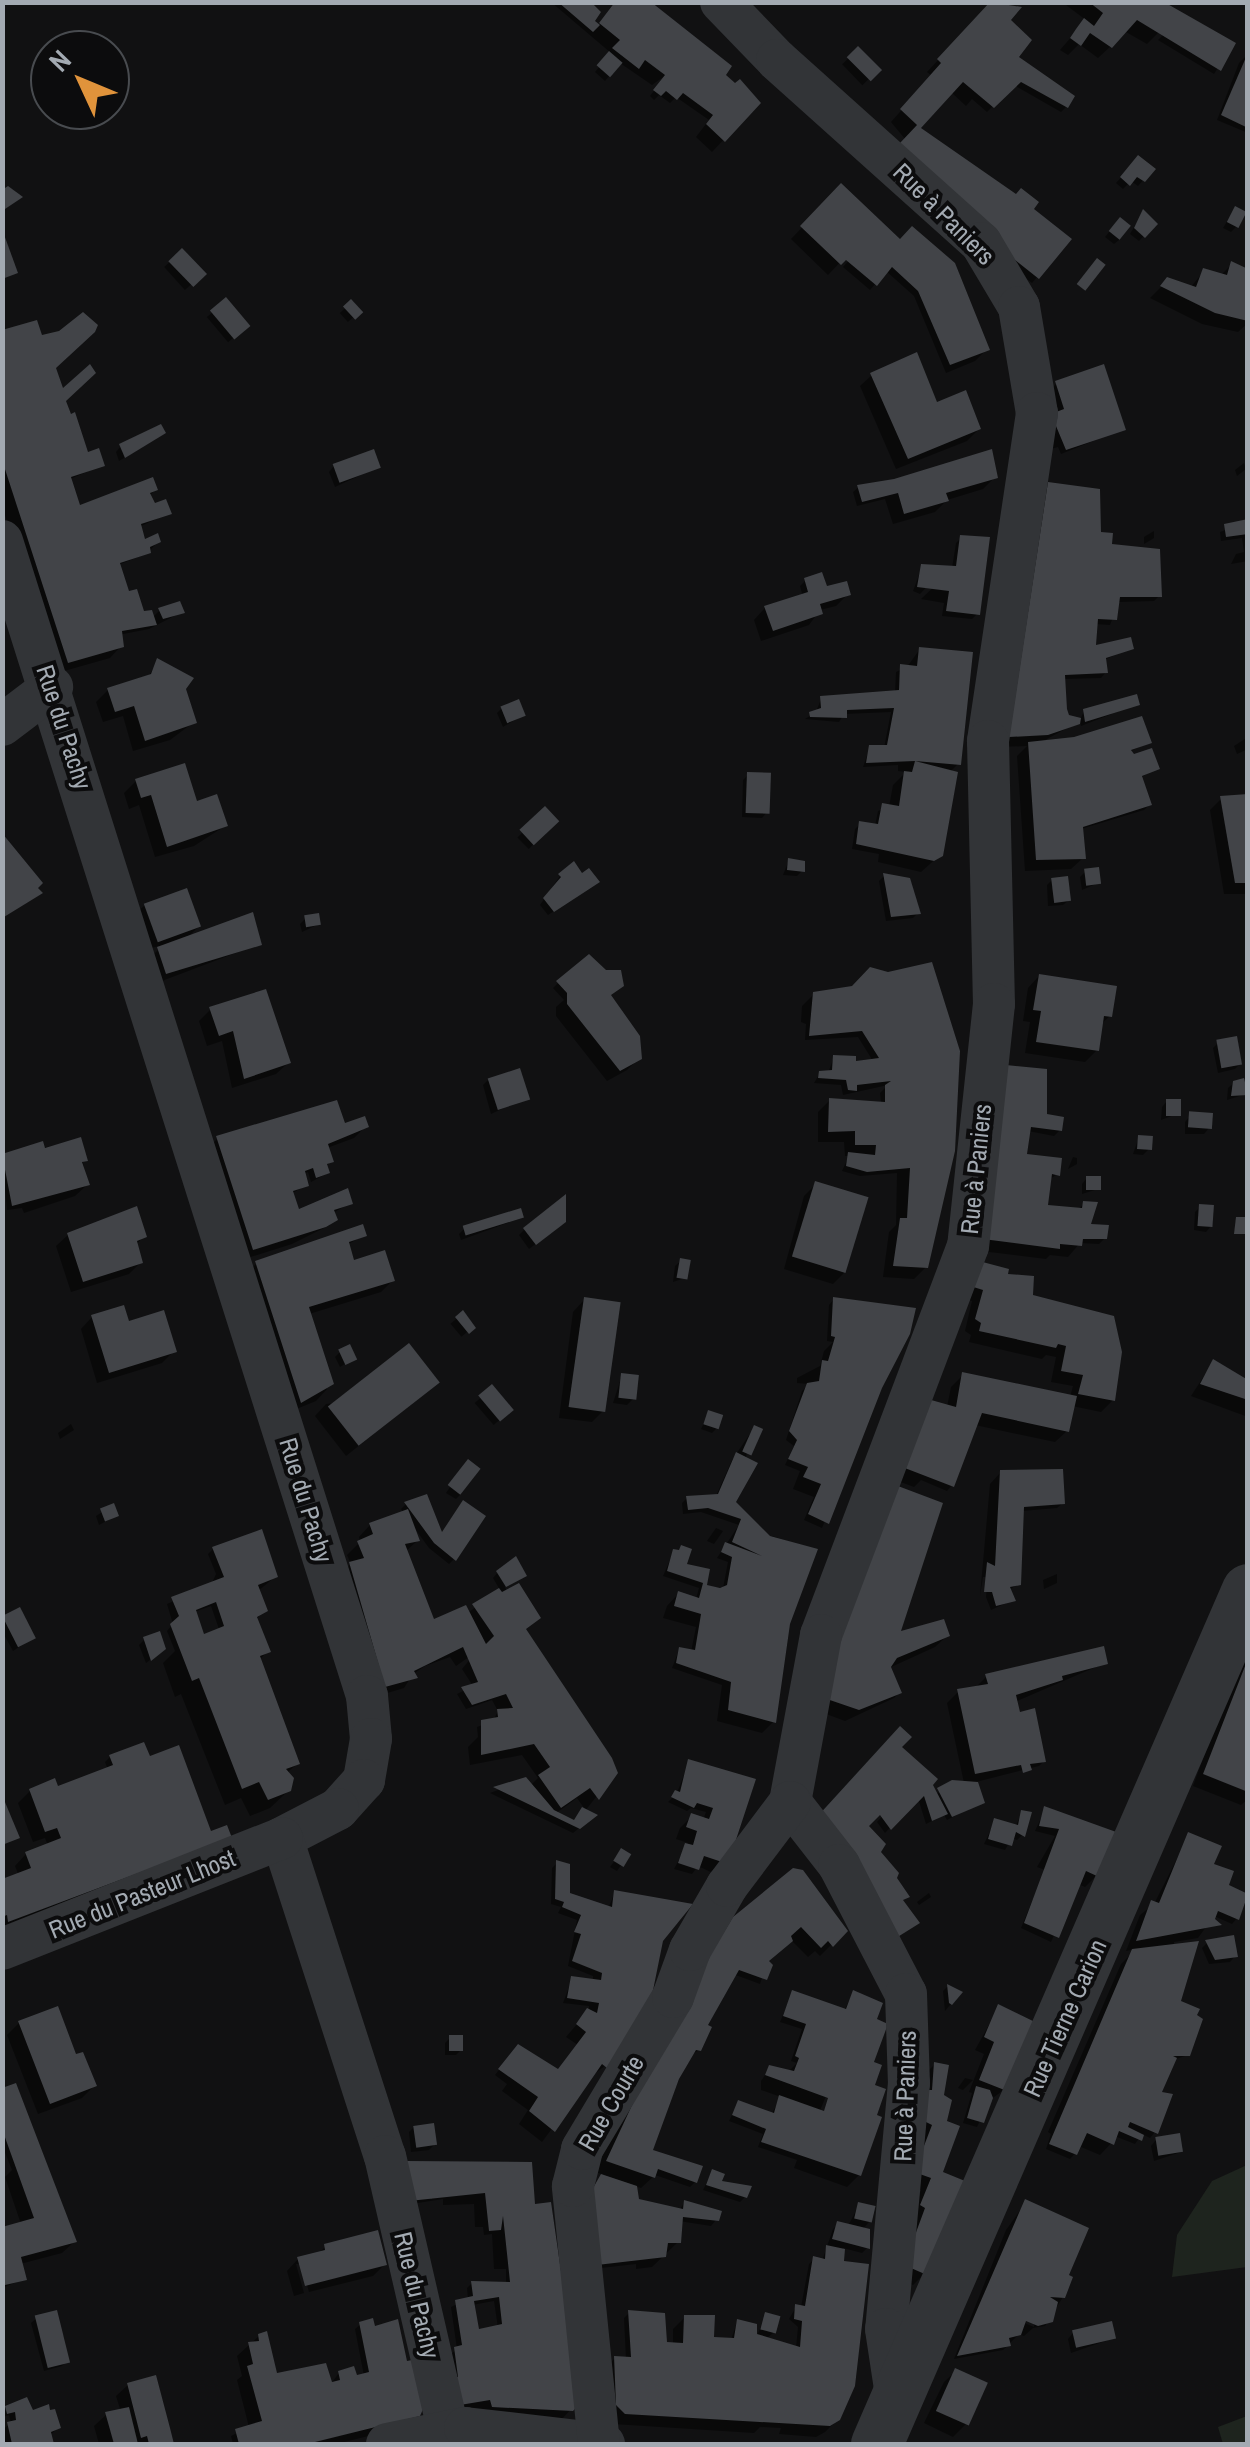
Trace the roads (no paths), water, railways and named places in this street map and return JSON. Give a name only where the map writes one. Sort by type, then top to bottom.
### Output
[{"type":"street","name":"Rue à Paniers","points":[[721,2],[777,60],[981,243],[1019,307],[1038,413],[988,740],[994,1004],[968,1246],[821,1636],[790,1802],[839,1865],[906,1994],[909,2083],[886,2329],[887,2423]]},
{"type":"street","name":"Rue du Pachy","points":[[2,541],[52,686],[367,1696],[371,1740],[364,1780],[338,1809],[282,1838],[385,2156],[448,2428]]},
{"type":"street","points":[[2,724],[52,686]]},
{"type":"street","name":"Rue Tierne Carion","points":[[887,2423],[1248,1590]]},
{"type":"street","name":"Rue Courte","points":[[601,2444],[574,2186],[582,2148],[673,1997],[690,1950],[727,1886],[790,1802]]},
{"type":"street","name":"Rue du Pasteur Lhost","points":[[2,1950],[282,1838]]},
{"type":"street","points":[[388,2444],[448,2428],[601,2444]]}]
